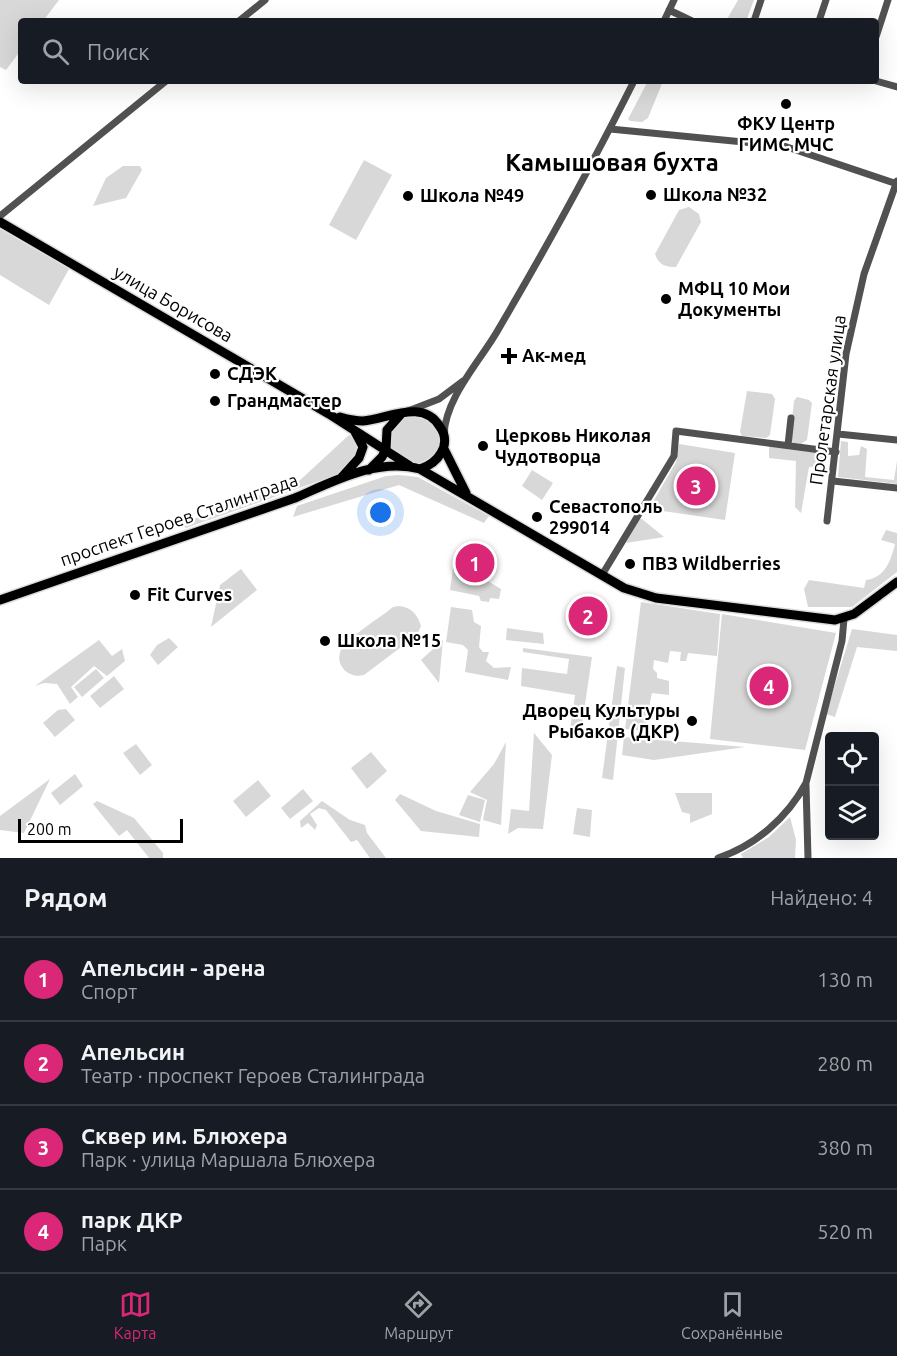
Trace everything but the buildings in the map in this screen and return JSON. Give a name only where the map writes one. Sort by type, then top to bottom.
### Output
[{"type":"main road","name":"улица Борисова","points":[[0,222],[386,449]]},
{"type":"main road","name":"улица Борисова","points":[[329,414],[363,421],[402,413]]},
{"type":"main road","points":[[369,470],[382,458],[386,449],[387,430],[402,413],[425,413],[440,425],[444,435],[444,449],[459,484],[469,497]]},
{"type":"main road","points":[[340,479],[359,458],[363,447],[352,428]]},
{"type":"main road","points":[[386,449],[415,468],[637,594],[844,619],[897,582]]},
{"type":"main road","points":[[415,468],[430,466],[444,449]]},
{"type":"main road","name":"проспект Героев Сталинграда","points":[[0,600],[295,498],[340,479],[369,470],[415,468]]},
{"type":"street","points":[[243,18],[265,0]]},
{"type":"street","points":[[665,18],[674,0]]},
{"type":"street","points":[[755,18],[761,0]]},
{"type":"street","points":[[820,18],[826,0]]},
{"type":"street","points":[[879,28],[888,0]]},
{"type":"street","points":[[669,10],[686,18]]},
{"type":"street","points":[[879,82],[897,87]]},
{"type":"street","points":[[0,216],[162,84]]},
{"type":"street","points":[[444,435],[446,422],[465,380],[497,332],[610,129],[632,84]]},
{"type":"street","points":[[610,129],[784,146],[897,183]]},
{"type":"street","name":"Пролетарская улица","points":[[827,521],[846,354],[860,292],[897,183]]},
{"type":"street","points":[[402,413],[439,399],[465,380]]},
{"type":"street","points":[[788,445],[791,418]]},
{"type":"street","points":[[602,575],[674,456],[676,431],[836,452]]},
{"type":"street","points":[[838,434],[897,440]]},
{"type":"street","points":[[833,481],[897,488]]},
{"type":"street","points":[[718,858],[744,847],[771,828],[797,799],[806,783],[842,641],[844,619]]},
{"type":"street","points":[[806,783],[808,858]]},
{"type":"shaded area","points":[[0,0],[59,0],[45,18],[18,18],[18,54],[6,70],[0,67]]},
{"type":"shaded area","points":[[738,0],[754,0],[747,18],[728,18]]},
{"type":"shaded area","points":[[646,84],[662,84],[648,118],[642,122],[628,119]]},
{"type":"shaded area","points":[[364,160],[392,175],[356,240],[329,225]]},
{"type":"shaded area","points":[[123,166],[140,166],[142,170],[126,198],[93,206],[106,178]]},
{"type":"shaded area","points":[[689,207],[699,214],[701,222],[676,267],[666,266],[658,261],[655,254],[679,210]]},
{"type":"shaded area","points":[[0,229],[69,269],[49,305],[0,275]]},
{"type":"shaded area","points":[[747,391],[772,394],[775,399],[770,435],[766,438],[742,436],[740,432]]},
{"type":"shaded area","points":[[797,397],[812,403],[807,440],[801,444],[793,443],[790,438],[794,401]]},
{"type":"shaded area","points":[[411,416],[426,420],[436,428],[439,439],[435,454],[416,466],[395,452],[390,438],[390,430],[403,417]]},
{"type":"shaded area","points":[[349,435],[356,440],[357,451],[345,468],[336,475],[186,528],[179,524],[298,482]]},
{"type":"shaded area","points":[[841,441],[848,442],[848,456],[859,455],[861,446],[867,449],[865,477],[894,480],[897,461],[897,484],[838,477]]},
{"type":"shaded area","points":[[679,444],[735,453],[725,520],[649,509],[676,462]]},
{"type":"shaded area","points":[[769,445],[826,452],[824,466],[809,467],[801,513],[795,507],[796,461],[769,458]]},
{"type":"shaded area","points":[[532,470],[553,483],[542,500],[522,486]]},
{"type":"shaded area","points":[[386,476],[418,477],[489,516],[484,523],[399,485],[293,517],[297,506]]},
{"type":"shaded area","points":[[638,519],[642,519],[664,537],[626,543]]},
{"type":"shaded area","points":[[886,530],[897,533],[897,572],[852,607],[808,607],[804,589],[809,580],[864,588],[866,580],[878,576],[889,562],[895,544],[881,540]]},
{"type":"shaded area","points":[[464,548],[494,565],[486,578],[457,561]]},
{"type":"shaded area","points":[[454,561],[501,589],[499,599],[490,598],[489,602],[481,601],[479,596],[450,590]]},
{"type":"shaded area","points":[[241,569],[257,590],[211,627],[220,585]]},
{"type":"shaded area","points":[[641,602],[720,614],[717,656],[688,653],[686,661],[680,661],[681,652],[670,651],[668,663],[654,660],[653,669],[657,673],[657,678],[669,681],[669,695],[652,693],[644,731],[625,729]]},
{"type":"shaded area","points":[[399,606],[410,610],[418,618],[421,626],[417,635],[364,675],[353,675],[344,670],[339,656],[344,645],[393,607]]},
{"type":"shaded area","points":[[451,607],[472,610],[474,622],[481,626],[479,647],[483,652],[489,652],[486,661],[494,668],[511,667],[508,680],[465,672],[468,650],[463,645],[446,642]]},
{"type":"shaded area","points":[[722,614],[836,633],[805,750],[710,739]]},
{"type":"shaded area","points":[[507,628],[543,633],[544,644],[506,640]]},
{"type":"shaded area","points":[[852,629],[897,635],[897,651],[857,647],[835,717],[826,714]]},
{"type":"shaded area","points":[[169,638],[178,647],[158,665],[150,655],[157,645]]},
{"type":"shaded area","points":[[99,640],[112,656],[122,649],[125,661],[107,676],[94,666],[71,687],[78,697],[70,704],[57,684],[44,683],[35,686]]},
{"type":"shaded area","points":[[443,640],[439,683],[421,660]]},
{"type":"shaded area","points":[[523,648],[592,657],[580,738],[569,737],[575,695],[521,686],[522,668],[567,674],[569,659],[523,652]]},
{"type":"shaded area","points":[[617,666],[625,668],[613,780],[602,778]]},
{"type":"shaded area","points":[[96,669],[104,678],[82,697],[74,687]]},
{"type":"shaded area","points":[[114,676],[124,689],[100,708],[90,696]]},
{"type":"shaded area","points":[[66,709],[75,720],[55,737],[43,723],[58,710]]},
{"type":"shaded area","points":[[534,733],[552,755],[543,829],[518,828],[508,834],[511,809],[529,811]]},
{"type":"shaded area","points":[[624,737],[745,747],[654,760],[622,755]]},
{"type":"shaded area","points":[[506,742],[501,825],[483,820],[487,800],[470,792],[494,764]]},
{"type":"shaded area","points":[[136,744],[152,765],[140,775],[123,753]]},
{"type":"shaded area","points":[[371,752],[387,771],[367,789],[351,768]]},
{"type":"shaded area","points":[[75,774],[83,786],[60,805],[51,793]]},
{"type":"shaded area","points":[[50,779],[24,833],[0,830],[0,816]]},
{"type":"shaded area","points":[[258,780],[271,796],[246,817],[233,801]]},
{"type":"shaded area","points":[[303,789],[313,801],[290,819],[281,808]]},
{"type":"shaded area","points":[[675,793],[712,793],[712,814],[690,823],[690,814],[682,812]]},
{"type":"shaded area","points":[[400,794],[436,811],[480,824],[479,837],[421,831],[395,800]]},
{"type":"shaded area","points":[[468,795],[485,800],[480,822],[459,815]]},
{"type":"shaded area","points":[[97,801],[134,818],[163,853],[163,858],[149,858],[127,830],[119,836],[93,804]]},
{"type":"shaded area","points":[[322,801],[350,820],[365,825],[367,833],[386,858],[370,858],[357,840],[351,842],[326,810],[319,808],[310,814],[317,825],[315,830],[308,823],[301,828],[300,821]]},
{"type":"shaded area","points":[[577,808],[592,810],[590,837],[573,834]]},
{"type":"shaded area","points":[[790,817],[796,840],[795,858],[743,858],[741,854],[769,837]]},
{"type":"place","name":"ФКУ Центр ГИМС МЧС","points":[[786,104]]},
{"type":"place","name":"Школа №32","points":[[651,195]]},
{"type":"place","name":"Школа №49","points":[[408,196]]},
{"type":"place","name":"МФЦ 10 Мои Документы","points":[[666,299]]},
{"type":"place","name":"Ак-мед","points":[[509,356]]},
{"type":"place","name":"СДЭК","points":[[215,374]]},
{"type":"place","name":"Грандмастер","points":[[215,401]]},
{"type":"place","name":"Церковь Николая Чудотворца","points":[[483,446]]},
{"type":"place","name":"Сквер им. Блюхера","points":[[696,486]]},
{"type":"place","name":"Севастополь 299014","points":[[537,517]]},
{"type":"place","name":"Апельсин - арена","points":[[475,563]]},
{"type":"place","name":"ПВЗ Wildberries","points":[[630,564]]},
{"type":"place","name":"Fit Curves","points":[[135,595]]},
{"type":"place","name":"Апельсин","points":[[588,616]]},
{"type":"place","name":"Школа №15","points":[[325,641]]},
{"type":"place","name":"парк ДКР","points":[[769,686]]},
{"type":"place","name":"Дворец Культуры Рыбаков (ДКР)","points":[[692,721]]},
{"type":"district","name":"Камышовая бухта","points":[[612,163]]}]
